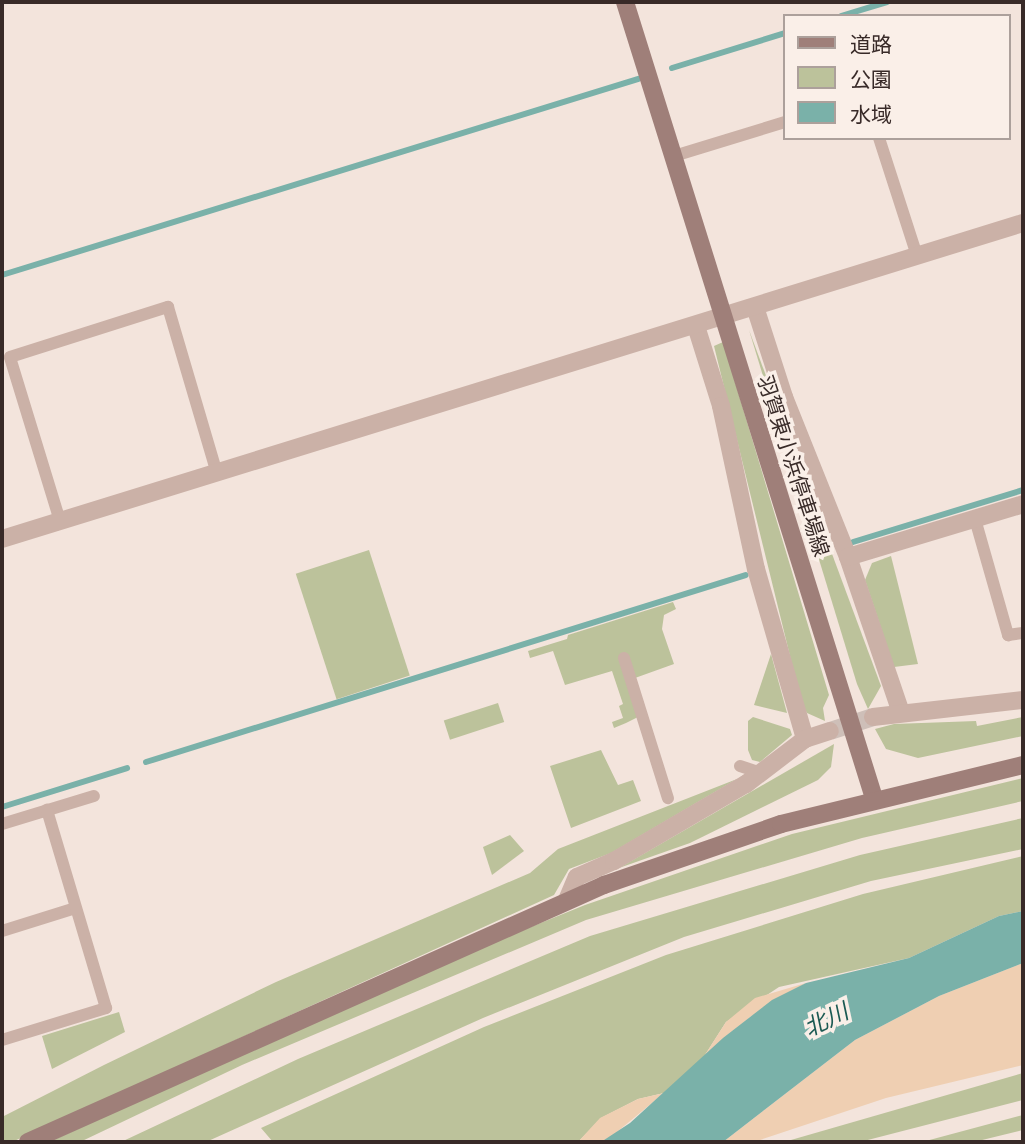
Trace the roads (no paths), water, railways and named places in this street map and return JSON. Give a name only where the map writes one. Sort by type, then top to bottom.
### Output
[{"type":"main road","name":"羽賀東小浜停車場線","points":[[625,2],[874,798]]},
{"type":"main road","points":[[28,1142],[567,900],[781,824],[874,798],[1023,765]]},
{"type":"street","points":[[2,539],[1023,223]]},
{"type":"street","points":[[755,307],[784,397],[848,556],[900,710]]},
{"type":"street","points":[[696,326],[721,406],[759,581],[805,740]]},
{"type":"street","points":[[848,556],[1023,504]]},
{"type":"street","points":[[873,717],[900,710],[960,710],[1023,700]]},
{"type":"street","points":[[567,900],[577,877],[614,861],[762,773],[805,740],[830,731]]},
{"type":"lane","points":[[674,156],[783,123]]},
{"type":"lane","points":[[880,140],[917,256]]},
{"type":"lane","points":[[60,521],[10,357],[168,307],[217,473]]},
{"type":"lane","points":[[975,519],[1008,635],[1023,633]]},
{"type":"lane","points":[[624,658],[668,798]]},
{"type":"lane","points":[[740,766],[762,773]]},
{"type":"lane","points":[[2,824],[94,796]]},
{"type":"lane","points":[[2,1041],[106,1008],[47,810]]},
{"type":"lane","points":[[2,931],[76,908]]},
{"type":"water","name":"北川","points":[[1023,911],[1023,963],[939,996],[855,1040],[723,1142],[601,1142],[630,1123],[723,1038],[772,1000],[806,983],[909,958],[999,916]]},
{"type":"waterway","points":[[848,14],[887,2]]},
{"type":"waterway","points":[[672,68],[783,34]]},
{"type":"waterway","points":[[2,275],[638,79]]},
{"type":"waterway","points":[[853,542],[1023,490]]},
{"type":"waterway","points":[[146,762],[746,575]]},
{"type":"waterway","points":[[2,807],[127,768]]},
{"type":"tunnel","points":[[830,731],[873,717]]}]
